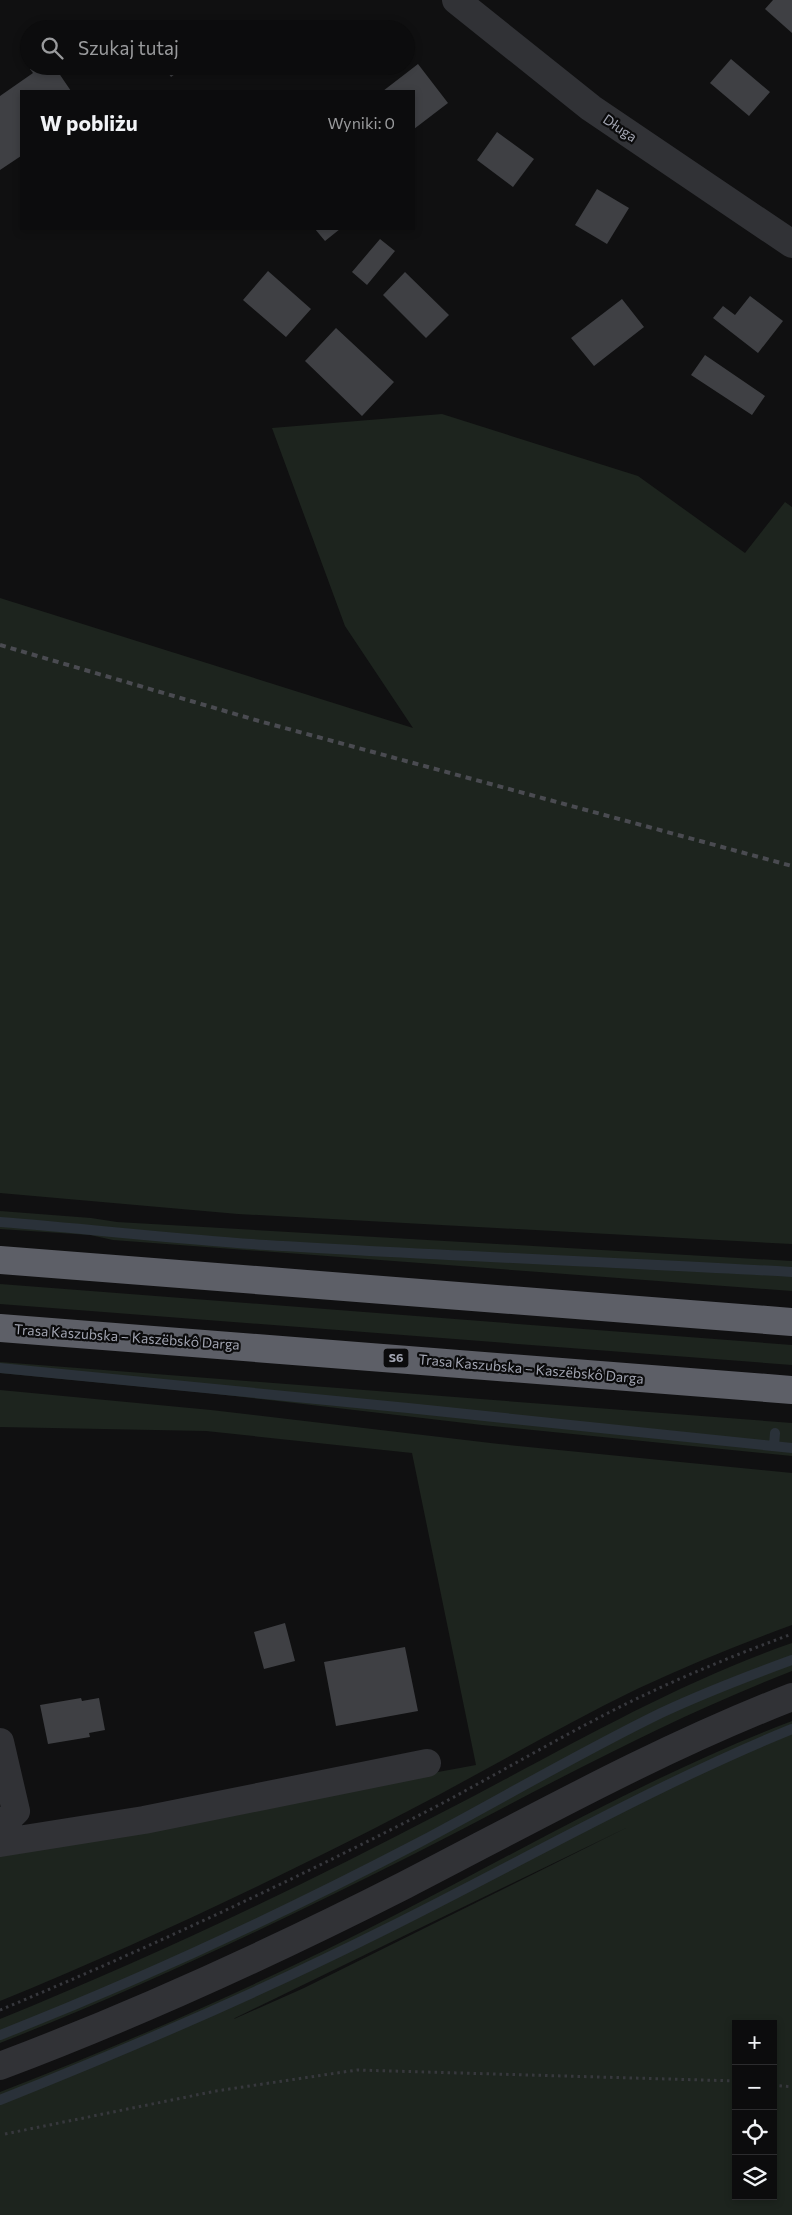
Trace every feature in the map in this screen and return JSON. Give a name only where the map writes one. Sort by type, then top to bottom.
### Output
[{"type":"highway","points":[[0,1260],[792,1322]]},
{"type":"highway","name":"Trasa Kaszubska – Kaszëbskô Darga","points":[[0,1328],[792,1390]]},
{"type":"street","name":"Długa","points":[[456,0],[590,108],[792,244]]},
{"type":"street","points":[[0,2066],[120,2018],[288,1942],[404,1885],[629,1768],[731,1720],[792,1697]]},
{"type":"street","points":[[0,1742],[16,1811],[0,1827]]},
{"type":"street","points":[[0,1844],[144,1820],[427,1763]]},
{"type":"path","points":[[0,2010],[148,1947],[334,1858],[631,1702],[716,1663],[792,1634]]},
{"type":"path","points":[[5,2134],[216,2091],[357,2070],[732,2081]]},
{"type":"path","points":[[777,2085],[792,2087]]},
{"type":"shaded area","points":[[442,414],[638,476],[745,553],[785,502],[792,507],[792,1244],[238,1214],[0,1193],[0,598],[413,728],[345,626],[272,428]]},
{"type":"shaded area","points":[[0,1211],[91,1218],[117,1222],[792,1261],[792,1291],[113,1240],[90,1235],[0,1229]]},
{"type":"shaded area","points":[[0,1284],[792,1345],[792,1365],[0,1304]]},
{"type":"shaded area","points":[[0,1362],[792,1423],[792,1456],[482,1425],[208,1393],[0,1373]]},
{"type":"shaded area","points":[[0,1390],[211,1410],[499,1444],[792,1473],[792,1625],[714,1655],[637,1689],[308,1862],[155,1934],[0,2001],[0,1853],[476,1765],[412,1453],[206,1431],[0,1427]]},
{"type":"shaded area","points":[[792,1643],[792,1671],[648,1734],[416,1853],[262,1929],[106,1999],[0,2043],[0,2019],[112,1972],[277,1896],[385,1842],[657,1700],[746,1660]]},
{"type":"shaded area","points":[[792,1721],[792,2215],[0,2215],[0,2092],[101,2052],[251,1986],[397,1914],[641,1787],[741,1741]],"holes":[[[628,1827],[304,1988],[234,2019]]]},
{"type":"building","points":[[773,0],[792,0],[792,33],[765,9]]},
{"type":"building","points":[[731,59],[770,92],[749,116],[710,83]]},
{"type":"building","points":[[418,64],[448,103],[415,128],[415,90],[384,90],[404,75],[415,75],[415,66]]},
{"type":"building","points":[[30,75],[60,75],[70,90],[20,90],[20,157],[0,170],[0,96]]},
{"type":"building","points":[[497,132],[534,159],[513,187],[477,160]]},
{"type":"building","points":[[597,189],[629,208],[607,244],[575,225]]},
{"type":"building","points":[[316,230],[339,230],[325,241]]},
{"type":"building","points":[[380,239],[395,251],[367,285],[352,272]]},
{"type":"building","points":[[268,271],[311,309],[286,337],[243,300]]},
{"type":"building","points":[[405,272],[449,315],[426,338],[383,295]]},
{"type":"building","points":[[750,296],[783,321],[758,353],[713,318],[723,306],[735,315]]},
{"type":"building","points":[[622,299],[644,327],[594,366],[571,338]]},
{"type":"building","points":[[336,328],[394,382],[362,416],[305,361]]},
{"type":"building","points":[[705,355],[765,396],[752,415],[691,375]]},
{"type":"building","points":[[285,1623],[295,1661],[264,1669],[254,1632]]},
{"type":"building","points":[[405,1647],[418,1711],[336,1726],[324,1662]]},
{"type":"building","points":[[81,1698],[82,1701],[99,1698],[105,1730],[89,1733],[90,1737],[48,1744],[40,1705]]},
{"type":"waterway","points":[[0,1222],[266,1245],[792,1272]]},
{"type":"waterway","points":[[0,1368],[792,1448]]},
{"type":"waterway","points":[[774,1446],[775,1433]]},
{"type":"waterway","points":[[0,2035],[54,2014],[265,1920],[420,1842],[630,1728],[726,1685],[792,1660]]},
{"type":"waterway","points":[[0,2100],[146,2040],[291,1975],[436,1904],[587,1825],[688,1775],[792,1729]]},
{"type":"railway","points":[[0,645],[259,721],[792,866]]}]
